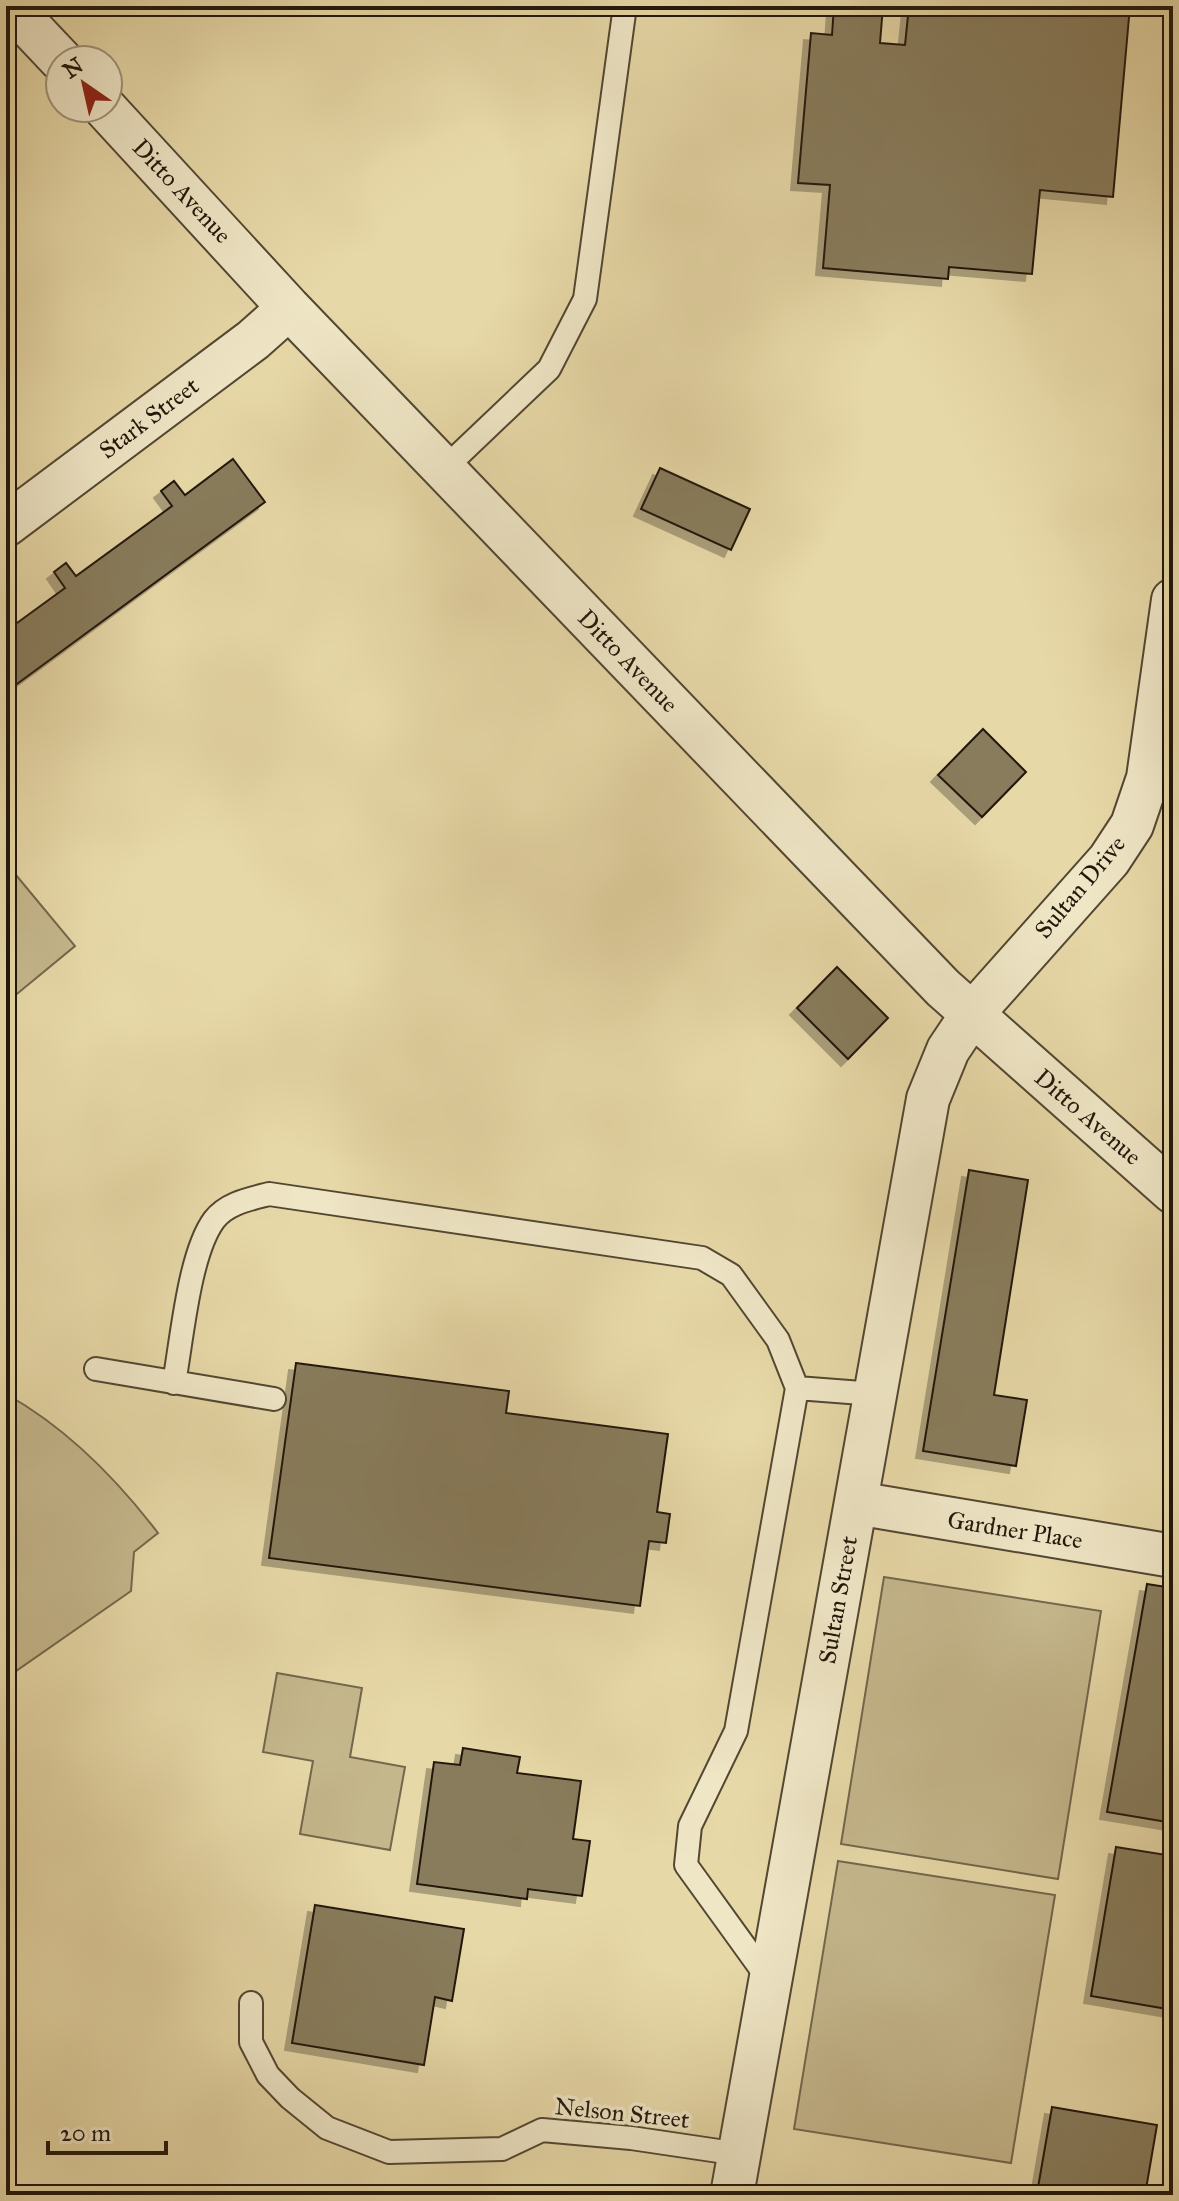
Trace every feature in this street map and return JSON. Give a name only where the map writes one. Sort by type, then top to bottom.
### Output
[{"type":"street","points":[[10,6],[46,44]]},
{"type":"street","name":"Ditto Avenue","points":[[120,124],[289,308],[943,988],[1173,1192]]},
{"type":"street","name":"Stark Street","points":[[6,525],[253,340],[289,308]]},
{"type":"street","name":"Sultan Drive","points":[[972,1014],[1109,860],[1132,825],[1148,778],[1173,600]]},
{"type":"street","name":"Sultan Street","points":[[732,2195],[928,1099],[948,1050],[972,1014]]},
{"type":"street","name":"Gardner Place","points":[[856,1503],[1173,1556]]},
{"type":"lane","points":[[444,469],[549,369],[585,299],[625,6]]},
{"type":"lane","points":[[174,1383],[197,1253],[215,1219],[238,1202],[269,1194],[702,1258],[731,1275],[778,1340],[797,1388],[736,1731],[690,1826],[686,1865],[772,1984]]},
{"type":"lane","points":[[96,1369],[274,1399]]},
{"type":"lane","points":[[797,1388],[875,1394]]},
{"type":"lane","name":"Nelson Street","points":[[251,2003],[251,2042],[268,2075],[290,2098],[327,2128],[389,2152],[502,2149],[542,2130],[631,2138],[739,2154]]},
{"type":"shaded area","points":[[6,863],[75,946],[6,1003]]},
{"type":"shaded area","points":[[6,1394],[70,1438],[125,1493],[158,1533],[134,1552],[131,1591],[6,1678]]},
{"type":"shaded area","points":[[884,1577],[1101,1611],[1058,1879],[841,1844]]},
{"type":"shaded area","points":[[277,1673],[362,1688],[350,1757],[405,1767],[390,1850],[300,1834],[313,1761],[263,1752]]},
{"type":"shaded area","points":[[838,1861],[1055,1895],[1011,2163],[794,2129]]},
{"type":"building","points":[[834,6],[883,6],[880,43],[905,45],[909,6],[1130,6],[1113,197],[1040,190],[1032,274],[949,267],[948,279],[823,268],[830,185],[798,183],[811,33],[832,35]]},
{"type":"building","points":[[233,459],[265,502],[6,692],[6,631],[65,588],[54,572],[66,563],[76,576],[172,506],[161,491],[174,481],[185,495]]},
{"type":"building","points":[[660,468],[750,509],[731,550],[641,509]]},
{"type":"building","points":[[983,729],[1026,772],[982,817],[938,775]]},
{"type":"building","points":[[837,967],[888,1018],[848,1059],[797,1008]]},
{"type":"building","points":[[969,1170],[1028,1180],[994,1395],[1027,1400],[1016,1466],[923,1451]]},
{"type":"building","points":[[296,1363],[509,1391],[506,1413],[668,1434],[657,1512],[670,1514],[666,1543],[649,1541],[640,1606],[269,1558]]},
{"type":"building","points":[[1147,1584],[1173,1588],[1173,1823],[1107,1812]]},
{"type":"building","points":[[463,1748],[520,1757],[517,1773],[581,1781],[573,1839],[590,1841],[582,1896],[528,1889],[527,1899],[417,1884],[434,1762],[460,1765]]},
{"type":"building","points":[[1116,1847],[1173,1856],[1173,2010],[1091,1996]]},
{"type":"building","points":[[315,1905],[464,1929],[452,2001],[435,1997],[424,2065],[292,2043]]},
{"type":"building","points":[[1052,2107],[1157,2125],[1145,2195],[1037,2193]]}]
